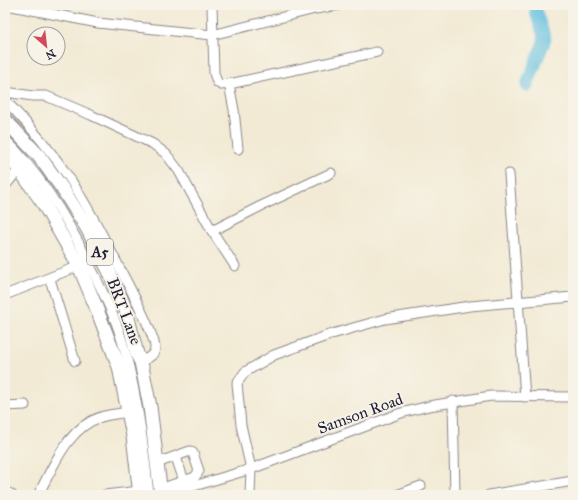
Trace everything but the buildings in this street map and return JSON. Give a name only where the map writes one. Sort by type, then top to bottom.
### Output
[{"type":"highway","name":"A5","points":[[5,120],[43,162],[62,188],[87,228],[108,269],[126,310],[140,362],[136,410],[142,434],[157,463],[152,493]]},
{"type":"highway","name":"A5","points":[[5,153],[43,203],[79,266],[136,410],[142,434],[152,493]]},
{"type":"street","points":[[7,5],[98,22],[212,36],[315,9],[339,5]]},
{"type":"street","points":[[212,5],[214,73],[217,82],[220,85],[377,52]]},
{"type":"street","points":[[229,84],[234,110],[238,149]]},
{"type":"street","points":[[5,92],[33,96],[46,96],[92,115],[153,144],[166,154],[179,171],[212,232],[235,266]]},
{"type":"street","points":[[5,98],[37,134],[70,179],[94,220],[134,295],[146,321],[155,348],[149,358],[140,362]]},
{"type":"street","name":"BRT Lane","points":[[5,139],[37,176],[54,200],[89,263],[107,300],[119,331],[129,370],[136,410]]},
{"type":"street","points":[[5,186],[19,170]]},
{"type":"street","points":[[212,232],[259,206],[331,172]]},
{"type":"street","points":[[509,174],[525,397]]},
{"type":"street","points":[[5,295],[79,266]]},
{"type":"street","points":[[50,278],[75,361]]},
{"type":"street","points":[[250,495],[251,469],[241,425],[237,383],[245,372],[281,352],[332,334],[385,319],[470,306],[573,297]]},
{"type":"street","name":"Samson Road","points":[[152,493],[251,469],[401,413],[429,406],[491,396],[573,397]]},
{"type":"street","points":[[453,401],[455,495]]},
{"type":"street","points":[[5,406],[25,405]]},
{"type":"street","points":[[38,495],[72,436],[87,423],[101,417],[136,410]]},
{"type":"street","points":[[105,495],[152,493],[195,477],[199,471],[193,453],[190,452],[157,463]]},
{"type":"street","points":[[176,457],[184,481]]},
{"type":"street","points":[[489,495],[573,481]]},
{"type":"street","points":[[552,485],[554,495]]},
{"type":"street","points":[[397,495],[421,486]]},
{"type":"street","points":[[5,491],[12,495]]},
{"type":"waterway","points":[[527,85],[545,39],[535,5]]}]
